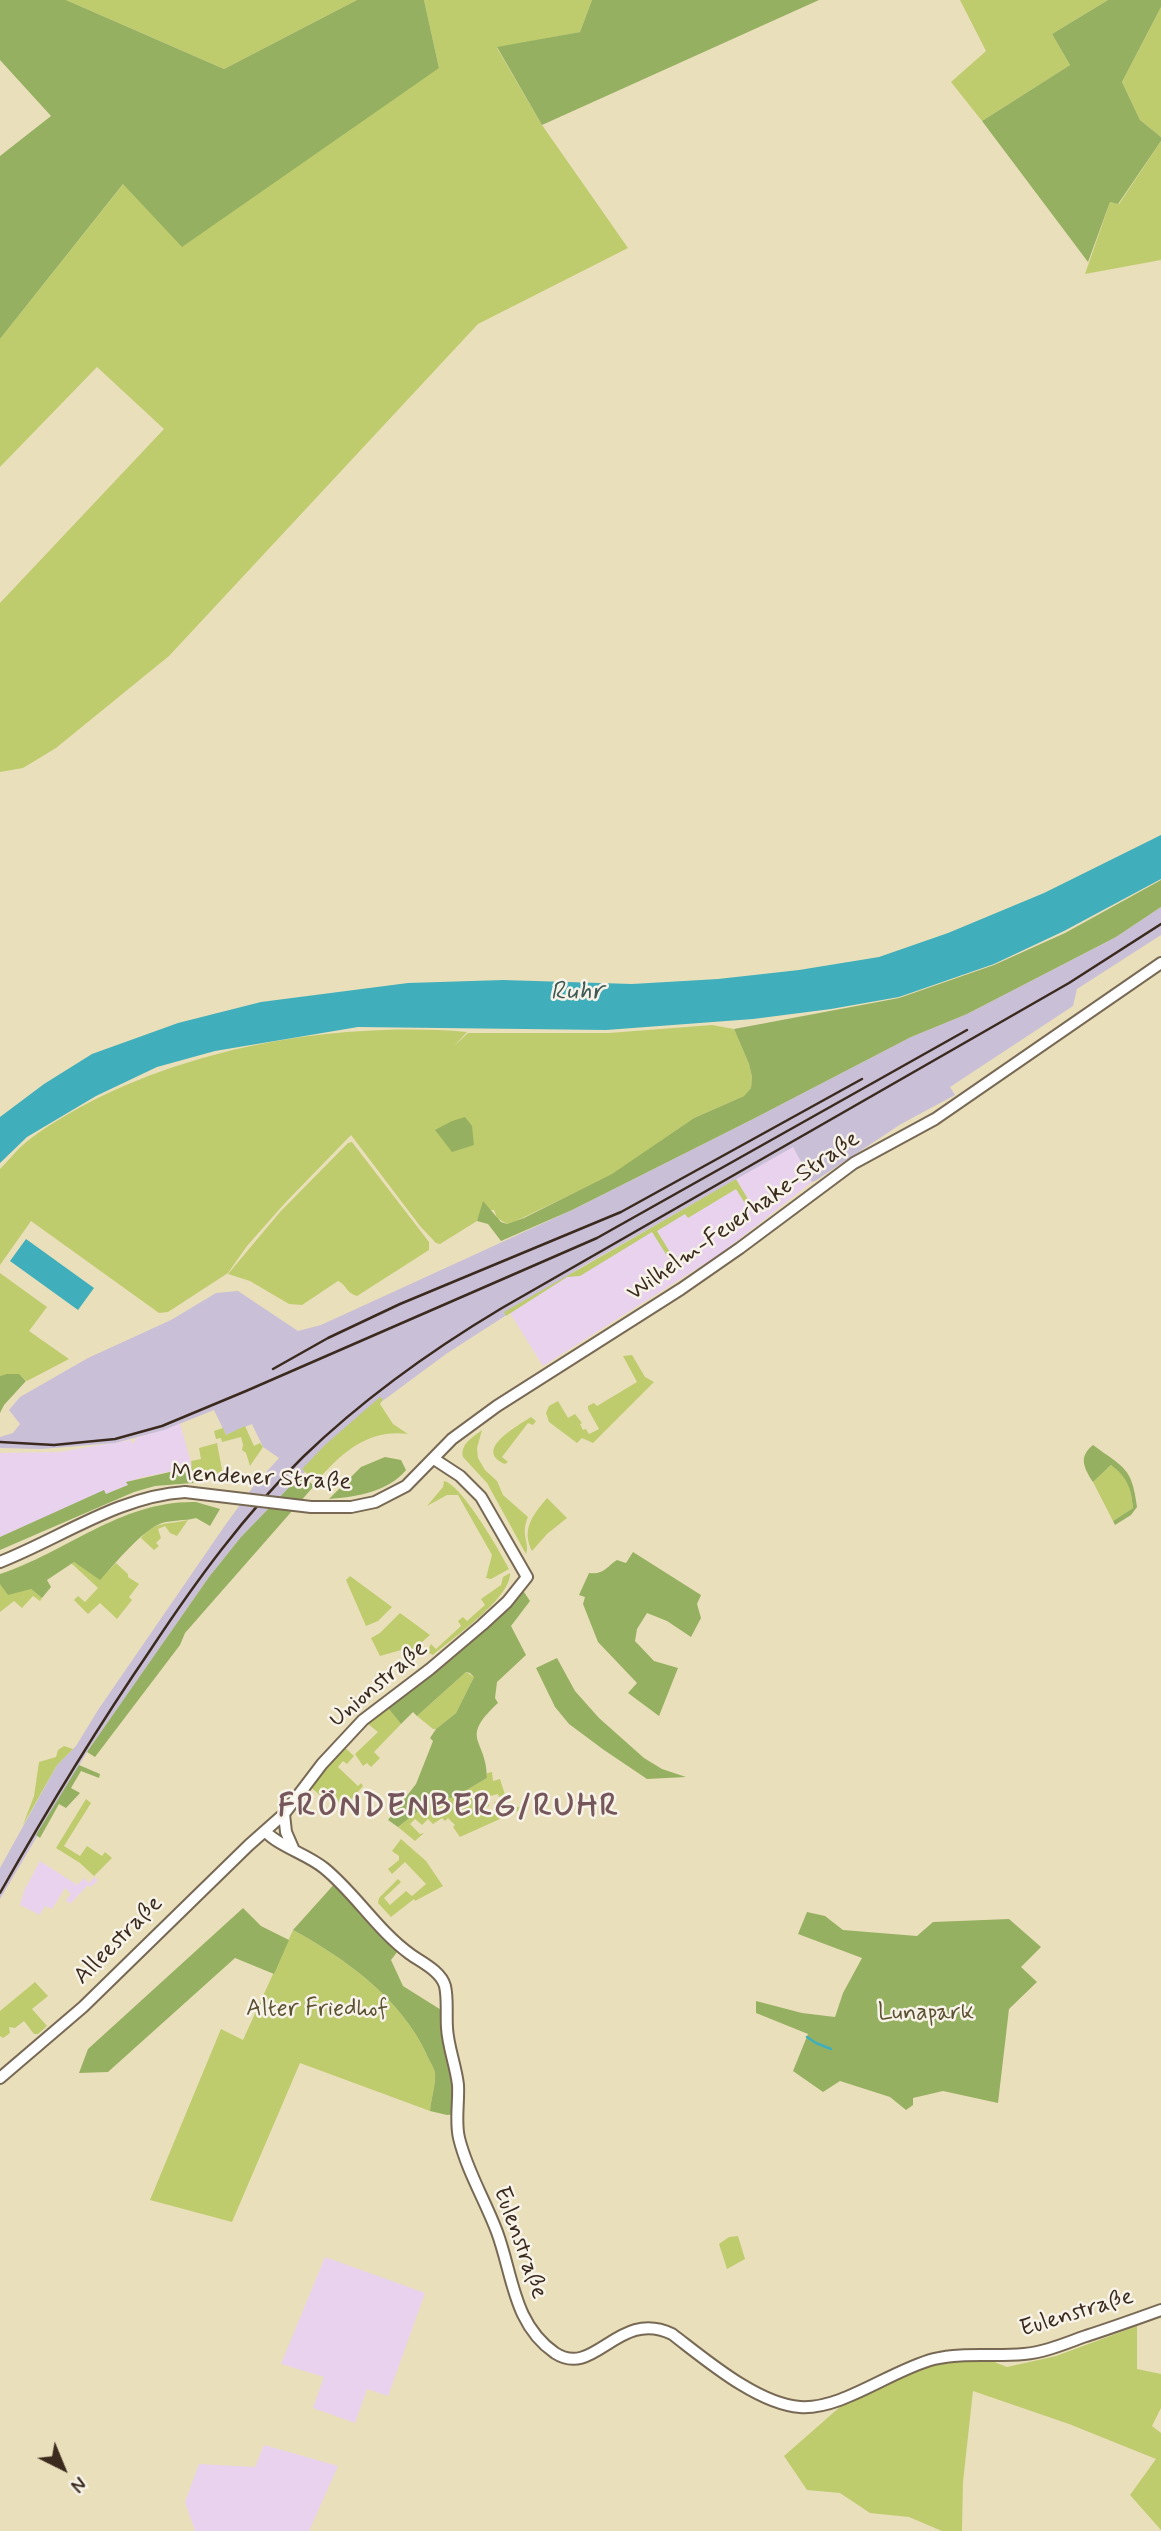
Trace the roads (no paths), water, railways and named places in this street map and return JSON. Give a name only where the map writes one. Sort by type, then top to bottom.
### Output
[{"type":"main road","name":"Wilhelm-Feuerhake-Straße","points":[[434,1459],[452,1439],[497,1406],[681,1289],[854,1163],[935,1119],[1157,966]]},
{"type":"main road","name":"Mendener Straße","points":[[0,1562],[137,1500],[162,1494],[185,1492],[311,1507],[351,1507],[375,1502],[393,1494],[406,1486],[434,1459]]},
{"type":"main road","name":"Unionstraße","points":[[265,1832],[284,1814],[322,1763],[363,1720],[482,1625],[507,1602],[527,1577],[481,1497],[460,1476],[434,1459]]},
{"type":"main road","points":[[284,1814],[286,1832],[293,1848]]},
{"type":"main road","name":"Eulenstraße","points":[[265,1832],[325,1869],[394,1941],[438,1974],[444,1982],[447,2031],[458,2087],[459,2138],[475,2185],[499,2240],[520,2311],[535,2334],[557,2354],[576,2360],[588,2356],[629,2331],[642,2327],[659,2328],[739,2384],[797,2407],[816,2407],[836,2402],[893,2373],[935,2359],[965,2355],[1026,2354],[1051,2349],[1161,2310]]},
{"type":"main road","name":"Alleestraße","points":[[0,2078],[83,2007],[190,1901],[265,1832]]},
{"type":"water","name":"Ruhr","points":[[1161,835],[1161,879],[1064,931],[994,964],[899,997],[753,1019],[606,1030],[358,1027],[215,1051],[157,1067],[96,1096],[27,1137],[0,1163],[0,1117],[44,1084],[92,1054],[178,1023],[261,1002],[408,983],[503,980],[632,984],[718,979],[879,957],[948,933],[1044,893]]},
{"type":"water","points":[[26,1239],[94,1288],[78,1310],[10,1261]]},
{"type":"waterway","points":[[807,2037],[831,2049]]},
{"type":"railway","points":[[0,1893],[92,1739],[203,1574],[281,1479],[349,1415],[423,1359],[502,1308],[1069,983],[1161,924]]},
{"type":"railway","points":[[0,1442],[54,1445],[115,1439],[162,1426],[246,1391],[597,1238],[967,1030]]},
{"type":"railway","points":[[273,1369],[328,1338],[400,1304],[621,1212],[862,1079]]},
{"type":"district","name":"FRÖNDENBERG/RUHR","points":[[449,1808]]},
{"type":"park label","name":"Alter Friedhof","points":[[317,2010]]},
{"type":"park label","name":"Lunapark","points":[[926,2014]]}]
